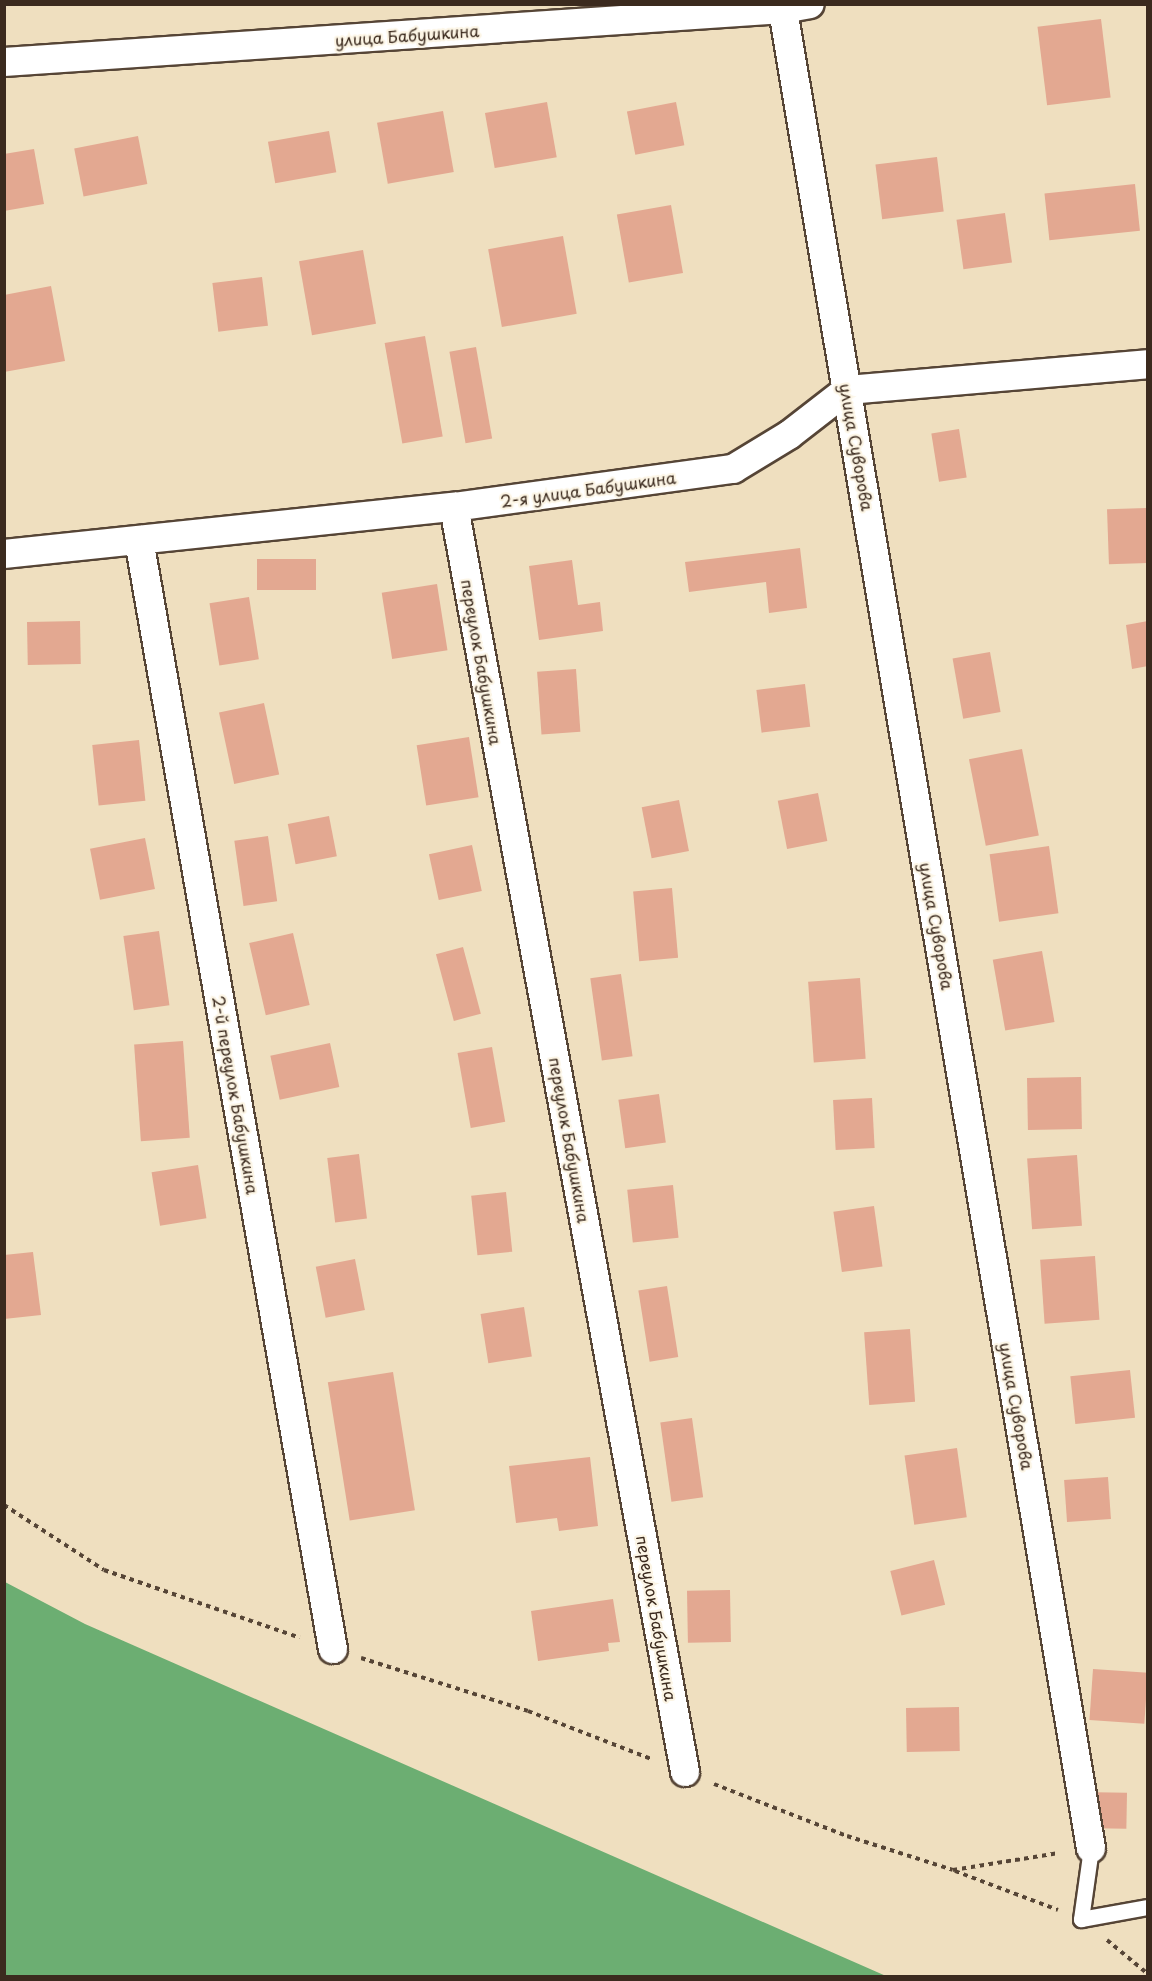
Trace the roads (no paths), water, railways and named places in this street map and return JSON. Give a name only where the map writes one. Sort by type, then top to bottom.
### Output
[{"type":"street","name":"улица Бабушкина","points":[[4,62],[792,6]]},
{"type":"street","name":"улица Суворова","points":[[792,6],[847,390],[1091,1848]]},
{"type":"street","points":[[847,390],[1148,364]]},
{"type":"street","name":"2-я улица Бабушкина","points":[[4,554],[454,507],[733,469],[789,435],[847,390]]},
{"type":"street","name":"переулок Бабушкина","points":[[454,507],[685,1773]]},
{"type":"street","name":"2-й переулок Бабушкина","points":[[139,540],[333,1649]]},
{"type":"lane","points":[[1091,1848],[1081,1918],[1148,1907]]}]
